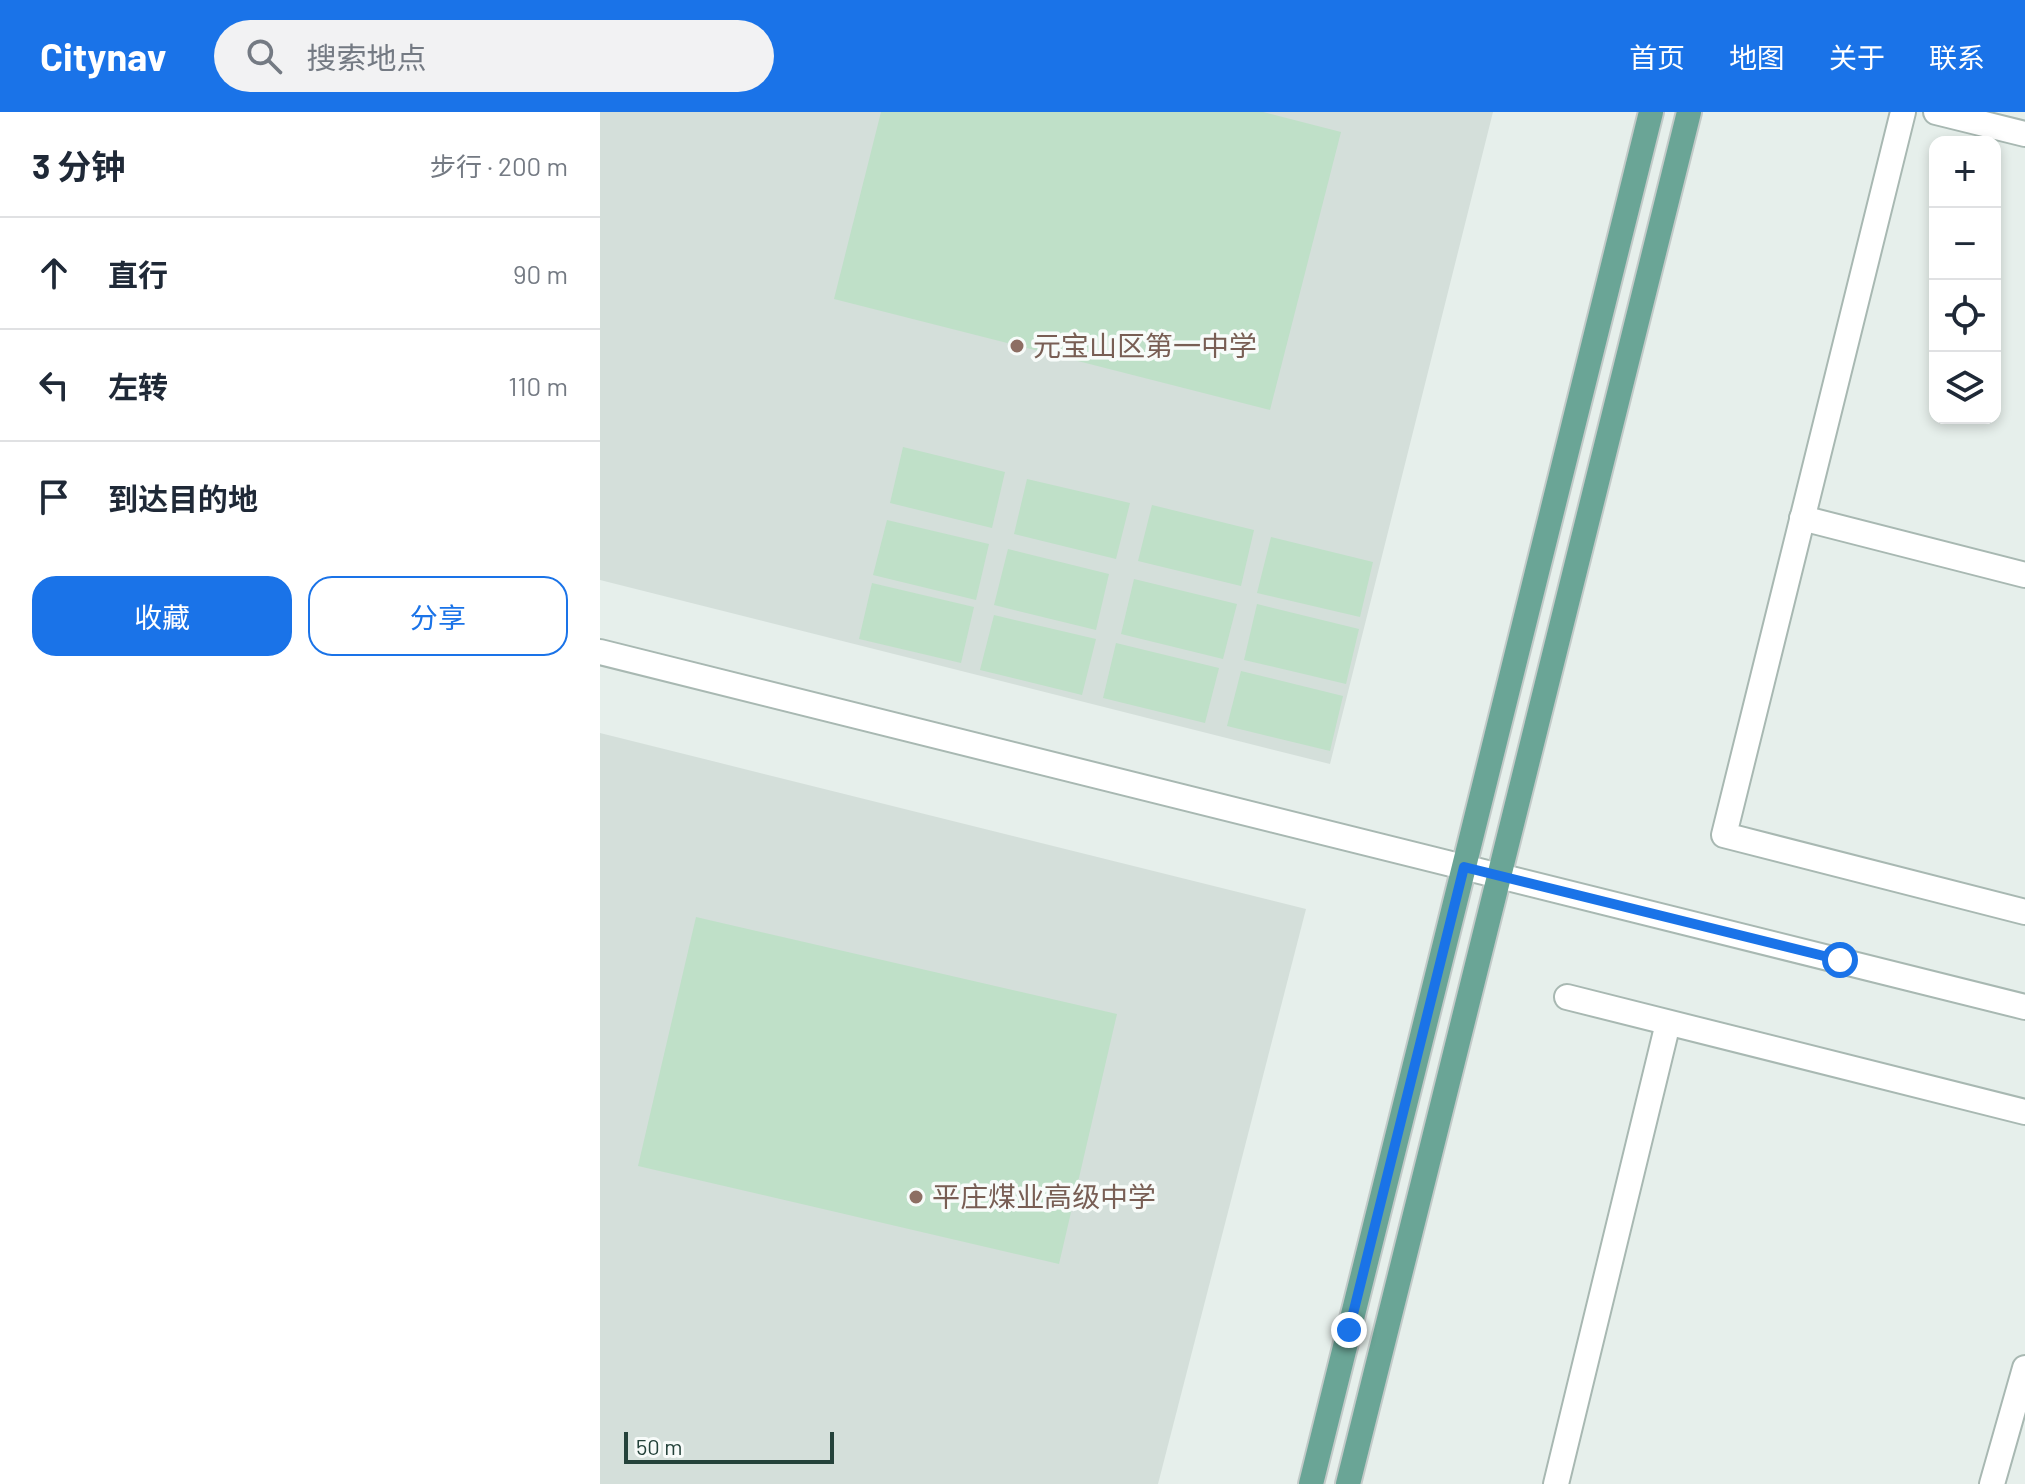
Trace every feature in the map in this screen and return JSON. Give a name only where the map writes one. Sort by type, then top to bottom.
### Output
[{"type":"main road","points":[[1311,1484],[1651,112]]},
{"type":"main road","points":[[1348,1484],[1689,112]]},
{"type":"street","points":[[1903,112],[1724,835],[2025,912]]},
{"type":"street","points":[[1936,112],[2025,134]]},
{"type":"street","points":[[1802,518],[2025,575]]},
{"type":"street","points":[[600,652],[2025,1007]]},
{"type":"street","points":[[1567,997],[2025,1112]]},
{"type":"street","points":[[1556,1484],[1668,1023]]},
{"type":"street","points":[[1992,1484],[2025,1368]]},
{"type":"shaded area","name":"元宝山区第一中学","points":[[600,112],[1493,112],[1330,764],[600,580]]},
{"type":"shaded area","name":"平庄煤业高级中学","points":[[600,733],[1306,909],[1158,1484],[600,1484]]},
{"type":"green space","points":[[881,112],[1263,112],[1341,132],[1270,410],[834,299]]},
{"type":"green space","points":[[903,447],[1005,472],[992,528],[890,503]]},
{"type":"green space","points":[[1027,479],[1130,503],[1116,559],[1014,534]]},
{"type":"green space","points":[[1152,505],[1254,530],[1241,586],[1138,561]]},
{"type":"green space","points":[[887,520],[989,544],[976,600],[873,575]]},
{"type":"green space","points":[[1271,537],[1373,562],[1360,617],[1257,593]]},
{"type":"green space","points":[[1008,549],[1109,574],[1096,630],[994,605]]},
{"type":"green space","points":[[1134,579],[1237,604],[1223,659],[1121,634]]},
{"type":"green space","points":[[872,583],[974,607],[961,663],[859,639]]},
{"type":"green space","points":[[1257,604],[1359,629],[1346,684],[1244,660]]},
{"type":"green space","points":[[994,615],[1096,639],[1082,695],[980,670]]},
{"type":"green space","points":[[1116,643],[1219,668],[1205,723],[1103,698]]},
{"type":"green space","points":[[1241,671],[1343,696],[1330,751],[1227,726]]},
{"type":"green space","points":[[696,917],[1117,1014],[1059,1264],[638,1166]]},
{"type":"place","name":"元宝山区第一中学","points":[[1017,346]]},
{"type":"place","name":"平庄煤业高级中学","points":[[916,1197]]},
{"type":"route","points":[[1349,1330],[1464,867],[1840,960]]}]
